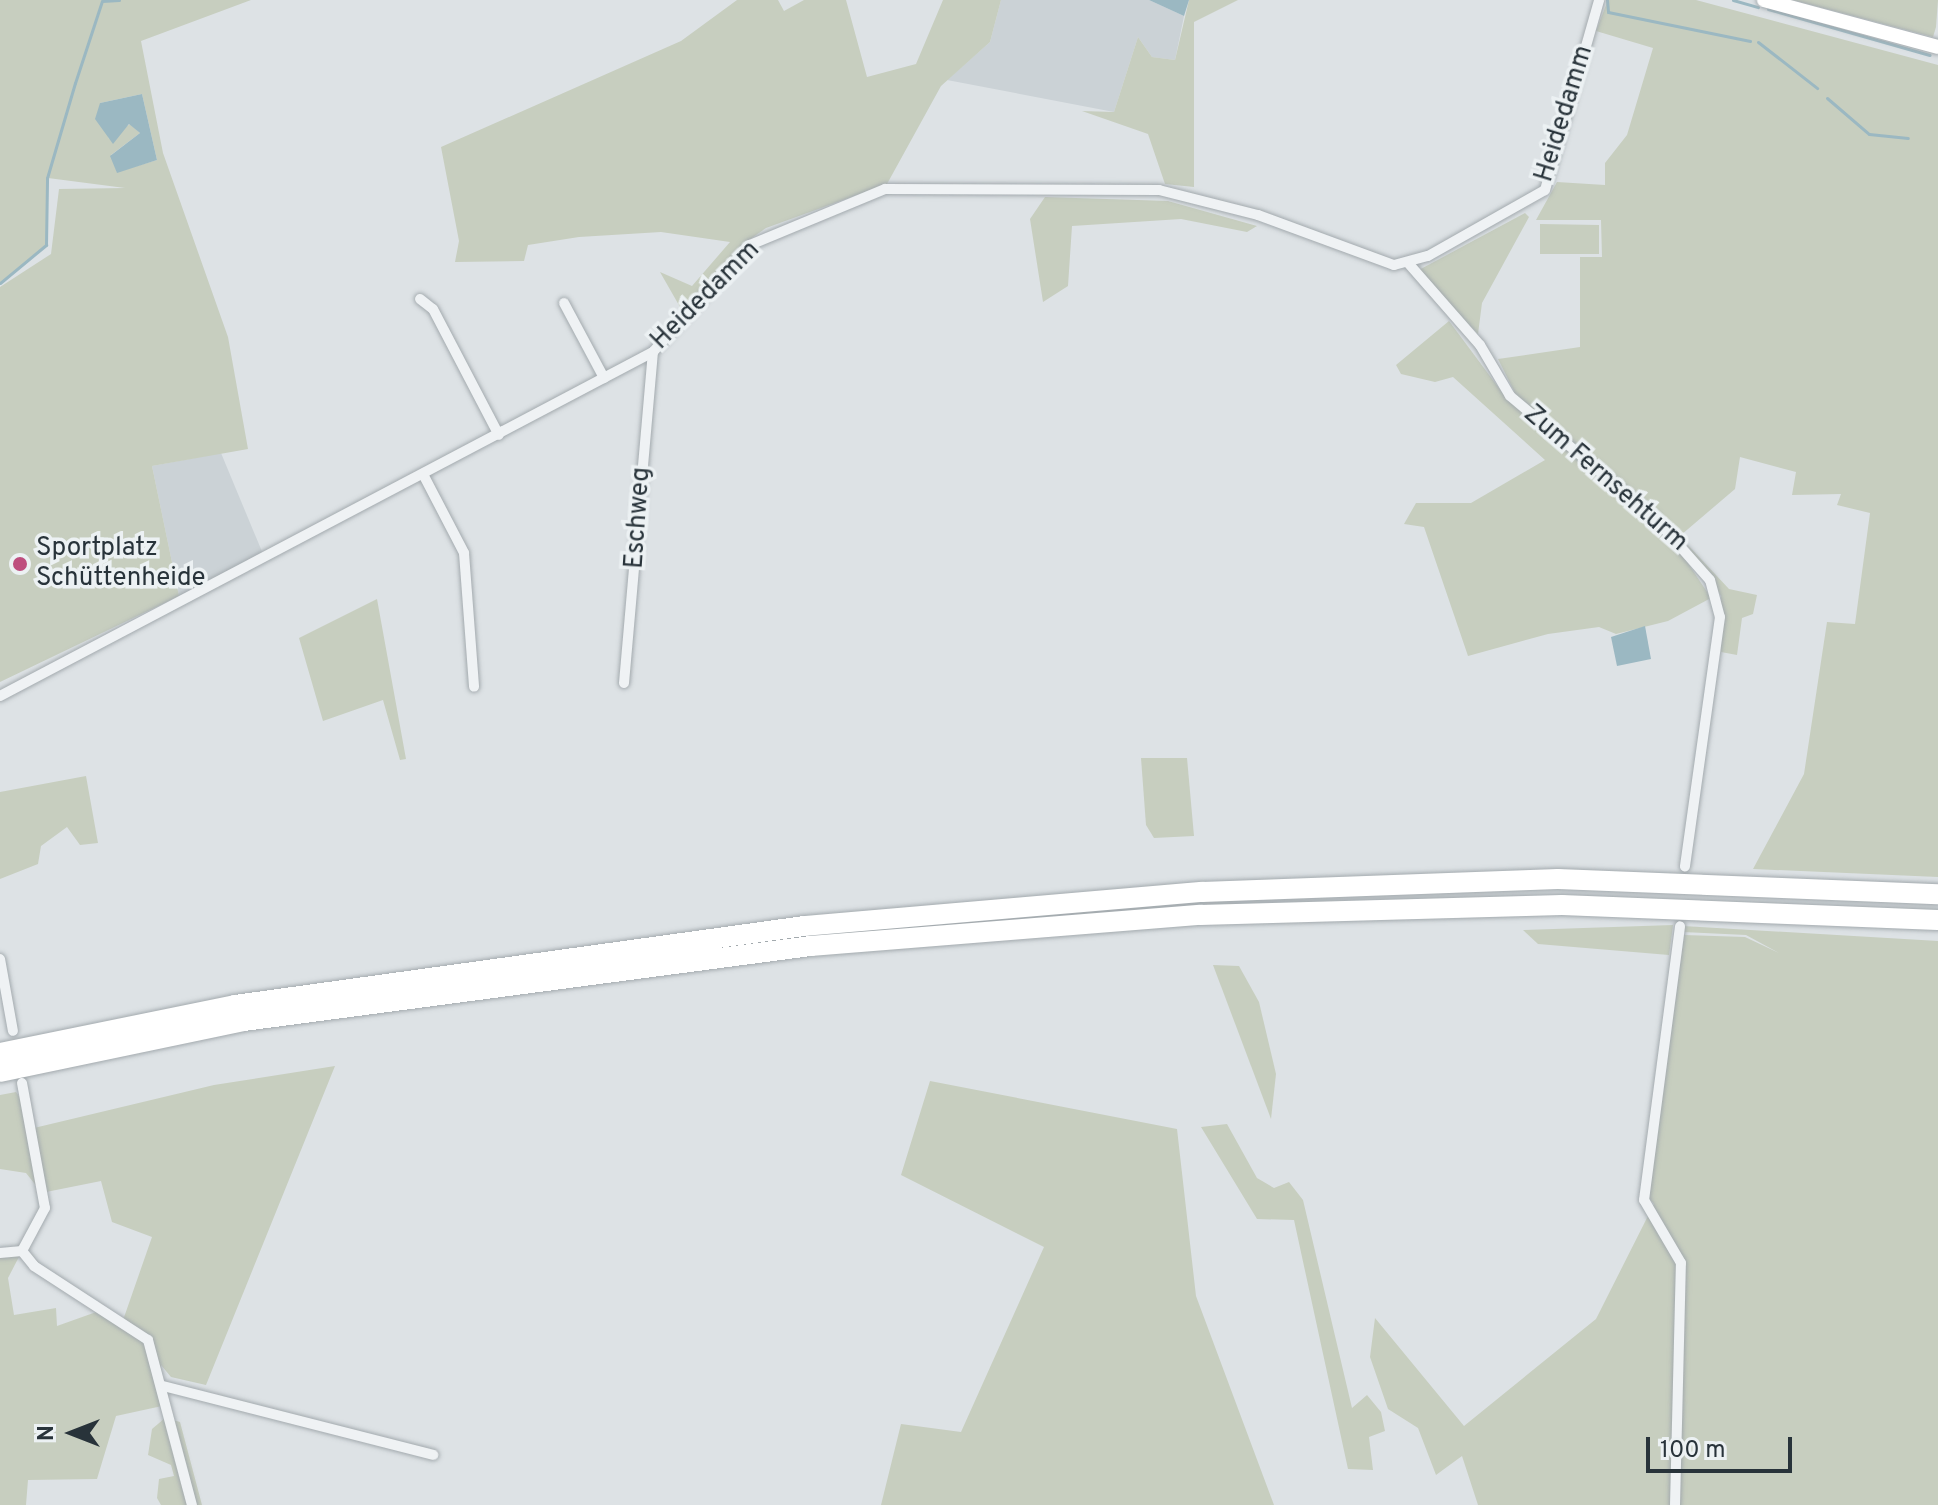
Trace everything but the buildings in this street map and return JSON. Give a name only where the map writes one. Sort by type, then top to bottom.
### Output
[{"type":"highway","points":[[0,1053],[235,1005],[804,926],[1202,892],[1558,879],[1938,894]]},
{"type":"highway","points":[[0,1072],[244,1021],[811,946],[1200,915],[1562,905],[1938,920]]},
{"type":"main road","points":[[1764,0],[1938,47]]},
{"type":"street","name":"Heidedamm","points":[[0,696],[424,476],[653,352],[750,245],[885,189],[1159,190],[1258,215],[1375,260],[1409,264],[1545,190],[1599,0]]},
{"type":"street","name":"Zum Fernsehturm","points":[[1409,264],[1480,345],[1510,396],[1654,517],[1710,580],[1720,617],[1685,867]]},
{"type":"street","points":[[420,299],[433,309],[499,435]]},
{"type":"street","points":[[564,303],[604,378]]},
{"type":"street","name":"Eschweg","points":[[624,683],[653,352]]},
{"type":"street","points":[[424,476],[464,553],[474,687]]},
{"type":"street","points":[[1675,1505],[1681,1263],[1644,1200],[1680,926]]},
{"type":"street","points":[[0,959],[13,1031]]},
{"type":"street","points":[[22,1083],[45,1208],[22,1251]]},
{"type":"street","points":[[0,1253],[22,1251]]},
{"type":"street","points":[[22,1251],[34,1266],[148,1340],[163,1386],[192,1505]]},
{"type":"street","points":[[163,1386],[433,1455]]},
{"type":"shaded area","points":[[1001,0],[1149,0],[1184,16],[1175,60],[1152,57],[1138,37],[1114,112],[947,80],[990,42]]},
{"type":"shaded area","points":[[221,453],[263,554],[179,596],[152,466]]},
{"type":"green space","points":[[0,0],[251,0],[141,41],[163,153],[228,337],[248,449],[152,466],[179,596],[0,682],[0,287],[51,254],[59,189],[125,188],[48,178],[46,245],[0,283]],"holes":[[[142,94],[157,160],[117,172],[111,155],[140,133],[130,124],[109,139],[100,103]]]},
{"type":"green space","points":[[737,0],[778,0],[784,11],[804,0],[846,0],[867,77],[916,64],[943,0],[1001,0],[990,42],[941,86],[887,184],[766,228],[743,244],[684,314],[660,272],[692,286],[730,242],[661,232],[579,237],[528,245],[524,261],[455,262],[459,241],[441,147],[681,41]]},
{"type":"green space","points":[[1189,0],[1238,0],[1194,22],[1194,187],[1165,184],[1148,134],[1082,111],[1114,112],[1138,37],[1152,57],[1175,60]]},
{"type":"green space","points":[[1608,0],[1696,0],[1938,65],[1938,877],[1753,869],[1804,774],[1827,622],[1855,624],[1870,513],[1837,505],[1841,494],[1792,495],[1796,472],[1740,457],[1735,489],[1681,535],[1516,395],[1498,359],[1580,347],[1580,257],[1602,257],[1601,220],[1536,220],[1557,182],[1605,185],[1605,163],[1627,135],[1653,48],[1596,31]]},
{"type":"green space","points":[[1793,0],[1938,0],[1936,27],[1933,37]]},
{"type":"green space","points":[[1045,197],[1168,201],[1257,226],[1247,232],[1181,219],[1072,226],[1068,286],[1043,302],[1030,219]]},
{"type":"green space","points":[[1525,213],[1529,217],[1482,303],[1478,334],[1417,271]]},
{"type":"green space","points":[[1540,224],[1599,225],[1599,254],[1540,254]]},
{"type":"green space","points":[[1449,321],[1507,399],[1674,542],[1711,598],[1668,621],[1616,634],[1599,627],[1548,634],[1468,656],[1424,527],[1404,524],[1416,503],[1471,503],[1545,460],[1453,377],[1435,382],[1401,374],[1396,365]]},
{"type":"green space","points":[[1686,543],[1729,589],[1757,595],[1753,614],[1742,618],[1737,655],[1721,652],[1721,596]]},
{"type":"green space","points":[[377,599],[406,759],[400,760],[383,700],[323,721],[299,638]]},
{"type":"green space","points":[[1141,758],[1187,758],[1194,836],[1154,838],[1146,825]]},
{"type":"green space","points":[[86,776],[98,843],[80,845],[67,827],[41,846],[38,864],[0,879],[0,792]]},
{"type":"green space","points":[[1673,925],[1669,955],[1538,944],[1523,930]]},
{"type":"green space","points":[[1683,926],[1938,941],[1938,1505],[1478,1505],[1462,1456],[1436,1475],[1418,1428],[1388,1409],[1370,1357],[1375,1318],[1464,1426],[1596,1319],[1654,1204],[1648,1197],[1684,935],[1745,937],[1779,953],[1746,935],[1683,932]]},
{"type":"green space","points":[[1213,965],[1239,966],[1259,1002],[1276,1074],[1271,1119]]},
{"type":"green space","points":[[335,1066],[206,1385],[171,1377],[161,1365],[162,1406],[116,1416],[97,1479],[28,1480],[26,1505],[0,1505],[0,1253],[22,1251],[8,1278],[14,1315],[56,1308],[57,1326],[99,1311],[121,1326],[152,1237],[112,1222],[101,1181],[46,1192],[34,1128],[214,1085]]},
{"type":"green space","points":[[930,1081],[1177,1129],[1196,1296],[1274,1505],[881,1505],[901,1424],[961,1432],[1044,1247],[901,1175]]},
{"type":"green space","points":[[16,1092],[26,1107],[42,1193],[26,1173],[0,1169],[0,1095]]},
{"type":"green space","points":[[1227,1124],[1257,1178],[1274,1188],[1289,1182],[1303,1200],[1352,1408],[1367,1395],[1381,1412],[1385,1431],[1369,1437],[1373,1470],[1348,1469],[1294,1220],[1257,1219],[1201,1127]]},
{"type":"green space","points":[[165,1418],[180,1422],[202,1505],[161,1505],[157,1498],[159,1479],[174,1476],[171,1465],[148,1455],[152,1429]]},
{"type":"water","points":[[1149,0],[1189,0],[1184,16]]},
{"type":"water","points":[[142,94],[157,160],[117,173],[110,156],[140,133],[129,124],[113,144],[95,119],[100,103]]},
{"type":"water","points":[[1645,626],[1651,659],[1617,666],[1611,637]]},
{"type":"waterway","points":[[0,283],[46,245],[47,178],[75,83],[102,1],[119,0]]},
{"type":"waterway","points":[[1607,0],[1608,12],[1750,41]]},
{"type":"waterway","points":[[1733,0],[1758,7]]},
{"type":"waterway","points":[[1768,9],[1930,55]]},
{"type":"waterway","points":[[1758,42],[1817,88]]},
{"type":"waterway","points":[[1827,98],[1869,134],[1908,138]]},
{"type":"place","name":"Sportplatz Schüttenheide","points":[[20,564]]}]
